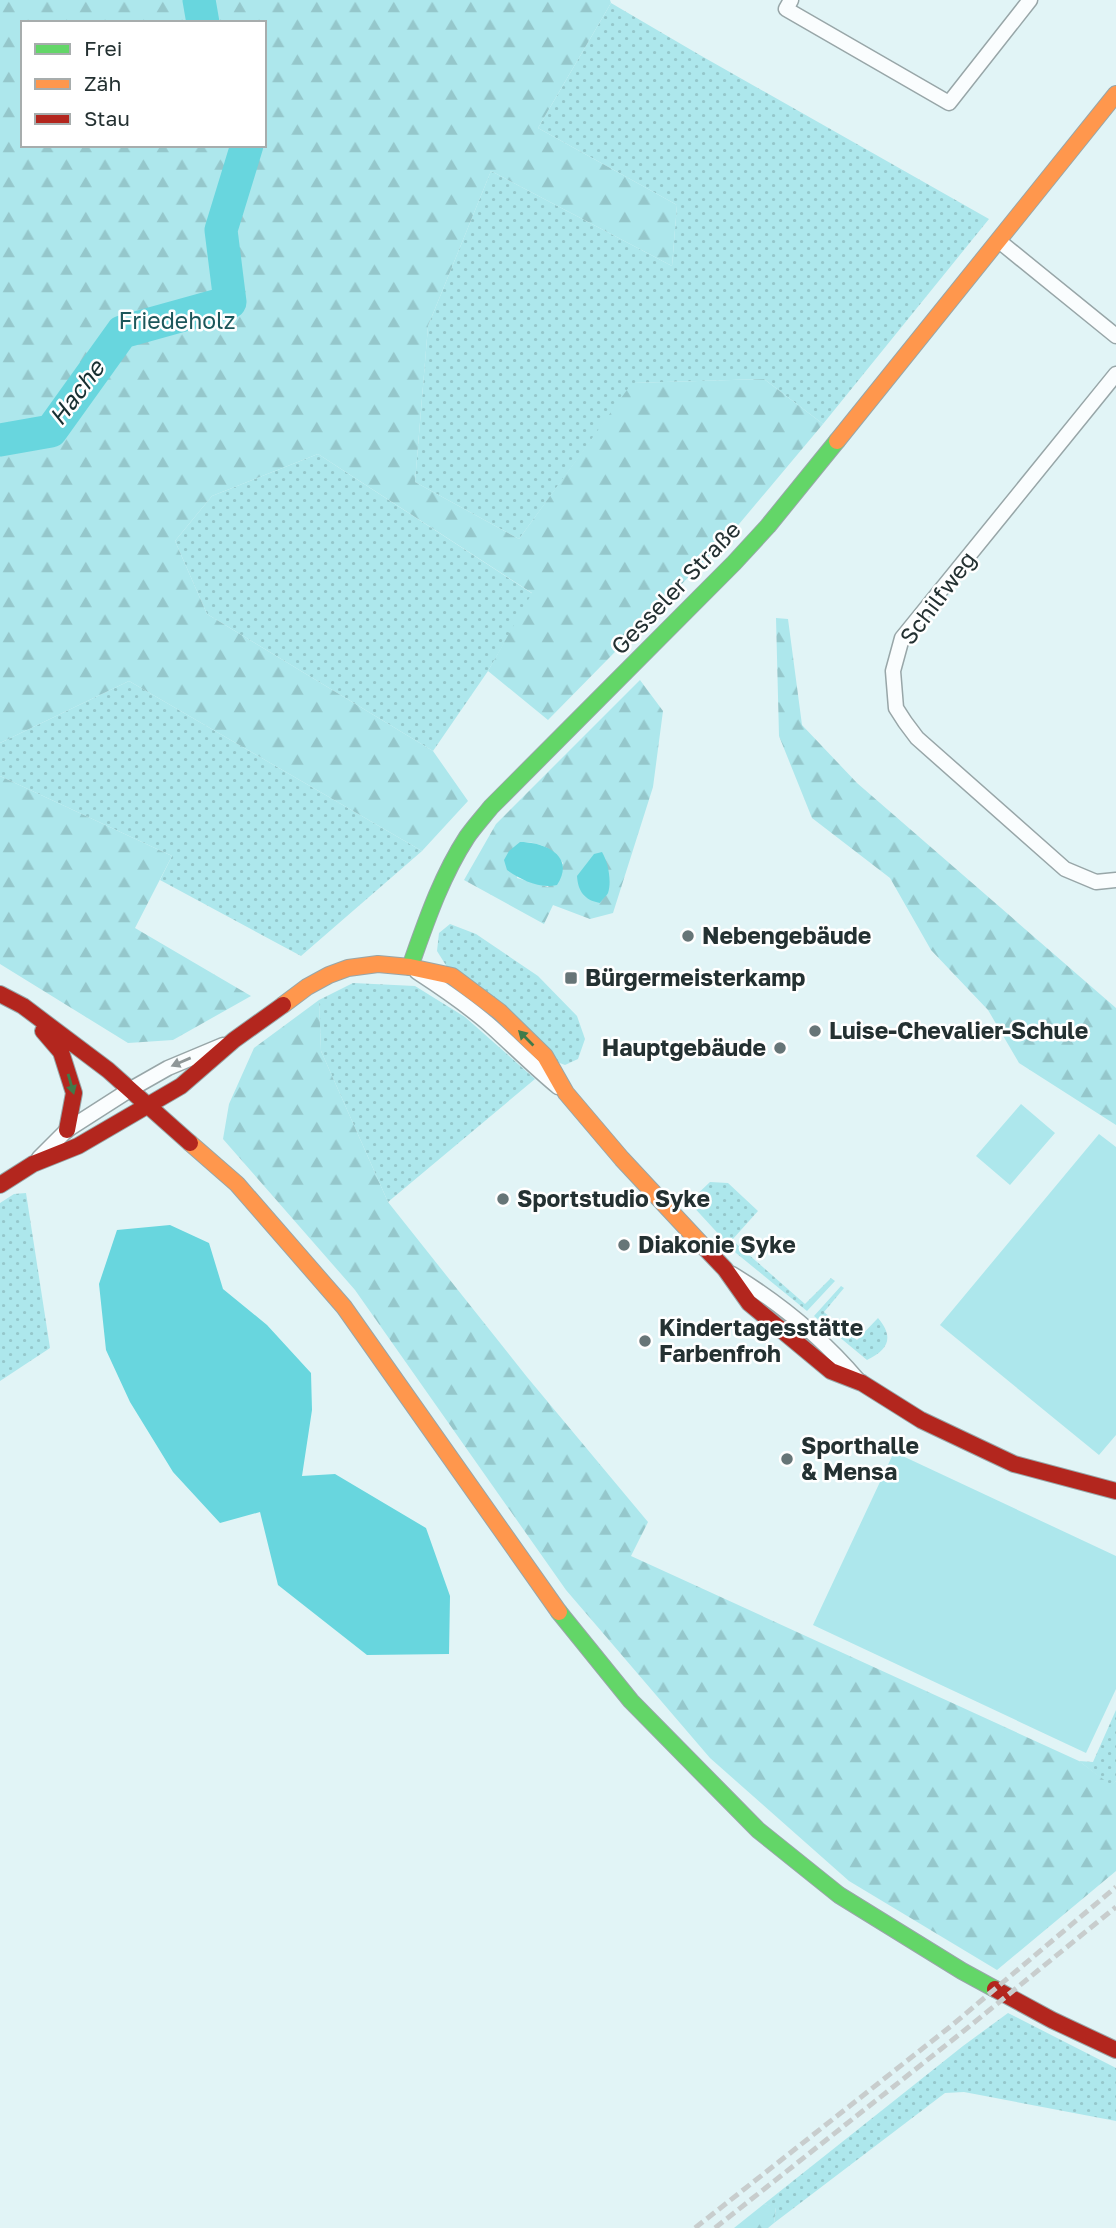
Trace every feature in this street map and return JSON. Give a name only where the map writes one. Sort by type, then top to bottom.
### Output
[{"type":"street","points":[[791,0],[786,9],[949,103],[1030,0]]},
{"type":"street","name":"Gesseler Straße","points":[[410,967],[429,912],[450,868],[466,840],[491,807],[753,542],[1116,94]]},
{"type":"street","points":[[999,241],[1116,336]]},
{"type":"street","name":"Schilfweg","points":[[1116,374],[902,638],[892,671],[896,708],[917,738],[1065,869],[1096,881],[1116,880]]},
{"type":"street","points":[[0,1185],[33,1164],[78,1146],[181,1086],[234,1040],[307,987],[329,975],[348,968],[378,964],[410,967],[452,976],[500,1012],[545,1056],[566,1093],[622,1159],[725,1269],[749,1303],[831,1371],[862,1383],[921,1420],[1014,1464],[1116,1491]]},
{"type":"street","points":[[0,994],[23,1006],[131,1089],[237,1184],[344,1307],[550,1600],[631,1701],[758,1830],[839,1895],[917,1944],[1040,2014],[1116,2050]]},
{"type":"street","points":[[23,1006],[61,1052],[74,1093],[67,1130]]},
{"type":"street","points":[[33,1164],[67,1130],[131,1089],[168,1068],[234,1040]]},
{"type":"green space","name":"Friedeholz","points":[[0,0],[610,0],[611,3],[538,128],[677,205],[672,266],[491,171],[428,326],[415,482],[519,539],[632,383],[764,379],[823,424],[729,536],[548,720],[488,671],[532,593],[318,454],[212,496],[175,541],[207,614],[433,751],[468,801],[422,851],[129,681],[0,743]]},
{"type":"green space","points":[[611,3],[989,219],[823,424],[764,379],[633,383],[519,539],[415,482],[428,326],[491,171],[672,266],[677,205],[538,128]]},
{"type":"green space","points":[[318,454],[533,594],[488,671],[433,751],[207,614],[175,541],[212,496]]},
{"type":"green space","points":[[776,618],[788,619],[802,725],[857,783],[1116,1008],[1116,1125],[1019,1063],[988,1010],[931,950],[890,878],[812,818],[779,736]]},
{"type":"green space","points":[[640,680],[663,711],[653,787],[613,913],[590,919],[553,905],[544,924],[464,880],[496,824]],"holes":[[[520,842],[549,849],[563,863],[548,887],[517,878]]]},
{"type":"green space","points":[[129,681],[422,851],[301,956],[160,880],[172,856],[0,776],[0,743]]},
{"type":"green space","points":[[0,776],[172,856],[135,928],[251,996],[173,1040],[128,1043],[0,964]]},
{"type":"green space","points":[[450,924],[476,934],[538,976],[577,1016],[585,1039],[578,1059],[565,1065],[557,1062],[447,967],[437,951],[439,933]]},
{"type":"green space","points":[[353,983],[415,986],[465,1017],[535,1079],[388,1202],[321,1051],[319,1000]]},
{"type":"green space","points":[[319,1000],[321,1051],[388,1202],[527,1377],[648,1522],[631,1556],[1079,1761],[1111,1785],[1116,1781],[1116,1871],[997,1970],[849,1881],[710,1758],[566,1590],[355,1290],[223,1139],[229,1104],[254,1048]]},
{"type":"green space","points":[[1021,1104],[1055,1133],[1010,1185],[976,1156]]},
{"type":"green space","points":[[1099,1134],[1116,1147],[1116,1435],[1099,1455],[940,1325]]},
{"type":"green space","points":[[710,1182],[728,1183],[758,1211],[732,1240],[805,1304],[831,1278],[835,1281],[807,1311],[736,1253],[689,1202]]},
{"type":"green space","points":[[26,1193],[50,1348],[0,1381],[0,1203],[14,1194]]},
{"type":"green space","points":[[841,1286],[844,1288],[824,1312],[857,1340],[878,1318],[886,1331],[887,1342],[884,1347],[867,1360],[814,1316]]},
{"type":"green space","points":[[894,1452],[1116,1556],[1116,1689],[1086,1753],[813,1625]]},
{"type":"green space","points":[[1116,1710],[1116,1781],[1111,1786],[1079,1761],[1093,1762]]},
{"type":"green space","points":[[1008,2013],[1116,2068],[1116,2121],[964,2092],[945,2093],[774,2223],[776,2208],[764,2204]]},
{"type":"green space","points":[[764,2204],[776,2207],[774,2223],[768,2228],[734,2228]]},
{"type":"water","points":[[520,842],[539,845],[555,853],[563,866],[557,885],[531,883],[507,870],[504,860],[509,851]]},
{"type":"water","points":[[602,852],[608,866],[610,883],[608,893],[600,903],[583,894],[577,876],[594,854]]},
{"type":"water","points":[[170,1225],[209,1243],[223,1289],[267,1325],[311,1373],[312,1410],[302,1476],[335,1474],[426,1528],[450,1596],[449,1654],[367,1655],[278,1585],[260,1512],[220,1523],[173,1472],[130,1402],[106,1350],[99,1284],[117,1230]]},
{"type":"waterway","name":"Hache","points":[[199,0],[203,21]]},
{"type":"waterway","name":"Hache","points":[[0,440],[51,431],[122,332],[230,302],[221,230],[246,147]]},
{"type":"railway","points":[[695,2228],[951,2026],[1116,1887]]},
{"type":"railway","points":[[715,2228],[1116,1907]]},
{"type":"traffic: fast","points":[[410,967],[428,917],[458,852],[491,807],[734,563],[768,526],[837,441]]},
{"type":"traffic: fast","points":[[559,1612],[631,1701],[758,1830],[839,1895],[995,1989]]},
{"type":"traffic: slow","points":[[837,441],[1116,94]]},
{"type":"traffic: slow","points":[[283,1005],[307,987],[348,968],[378,964],[410,967],[452,976],[500,1012],[545,1056],[566,1093],[622,1159],[704,1247]]},
{"type":"traffic: slow","points":[[190,1143],[237,1184],[344,1307],[559,1612]]},
{"type":"traffic: jam","points":[[0,994],[23,1006],[108,1070],[190,1143]]},
{"type":"traffic: jam","points":[[0,1185],[33,1164],[78,1146],[181,1086],[234,1040],[283,1005]]},
{"type":"traffic: jam","points":[[43,1031],[61,1052],[74,1093],[67,1130]]},
{"type":"traffic: jam","points":[[704,1247],[725,1269],[749,1303],[831,1371],[862,1383],[921,1420],[1014,1464],[1116,1491]]},
{"type":"traffic: jam","points":[[995,1989],[1116,2050]]},
{"type":"place","name":"Nebengebäude","points":[[688,936]]},
{"type":"place","name":"Bürgermeisterkamp","points":[[571,978]]},
{"type":"place","name":"Luise-Chevalier-Schule","points":[[815,1031]]},
{"type":"place","name":"Hauptgebäude","points":[[780,1048]]},
{"type":"place","name":"Sportstudio Syke","points":[[503,1199]]},
{"type":"place","name":"Diakonie Syke","points":[[624,1245]]},
{"type":"place","name":"Kindertagesstätte Farbenfroh","points":[[645,1341]]},
{"type":"place","name":"Sporthalle & Mensa","points":[[787,1459]]}]
